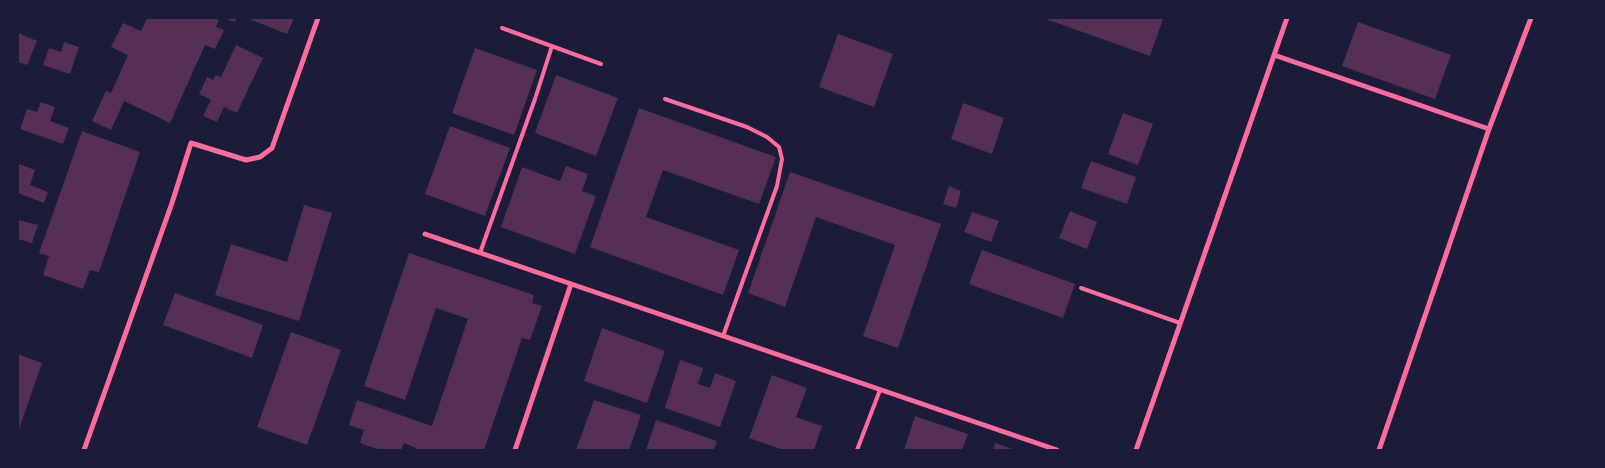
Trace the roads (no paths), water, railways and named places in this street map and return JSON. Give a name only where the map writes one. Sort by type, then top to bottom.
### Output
[{"type":"street","points":[[84,450],[172,203],[191,143],[246,160],[260,157],[272,148],[318,18]]},
{"type":"street","points":[[1136,450],[1287,18]]},
{"type":"street","points":[[1379,450],[1489,129],[1531,18]]},
{"type":"street","points":[[1274,54],[1489,129]]},
{"type":"street","points":[[426,234],[1057,450]]},
{"type":"street","points":[[515,450],[571,284]]},
{"type":"lane","points":[[502,28],[601,64]]},
{"type":"lane","points":[[480,253],[552,46]]},
{"type":"lane","points":[[665,99],[747,127],[767,137],[779,147],[782,159],[777,186],[723,336]]},
{"type":"lane","points":[[1081,288],[1180,323]]},
{"type":"lane","points":[[857,450],[880,390]]}]
